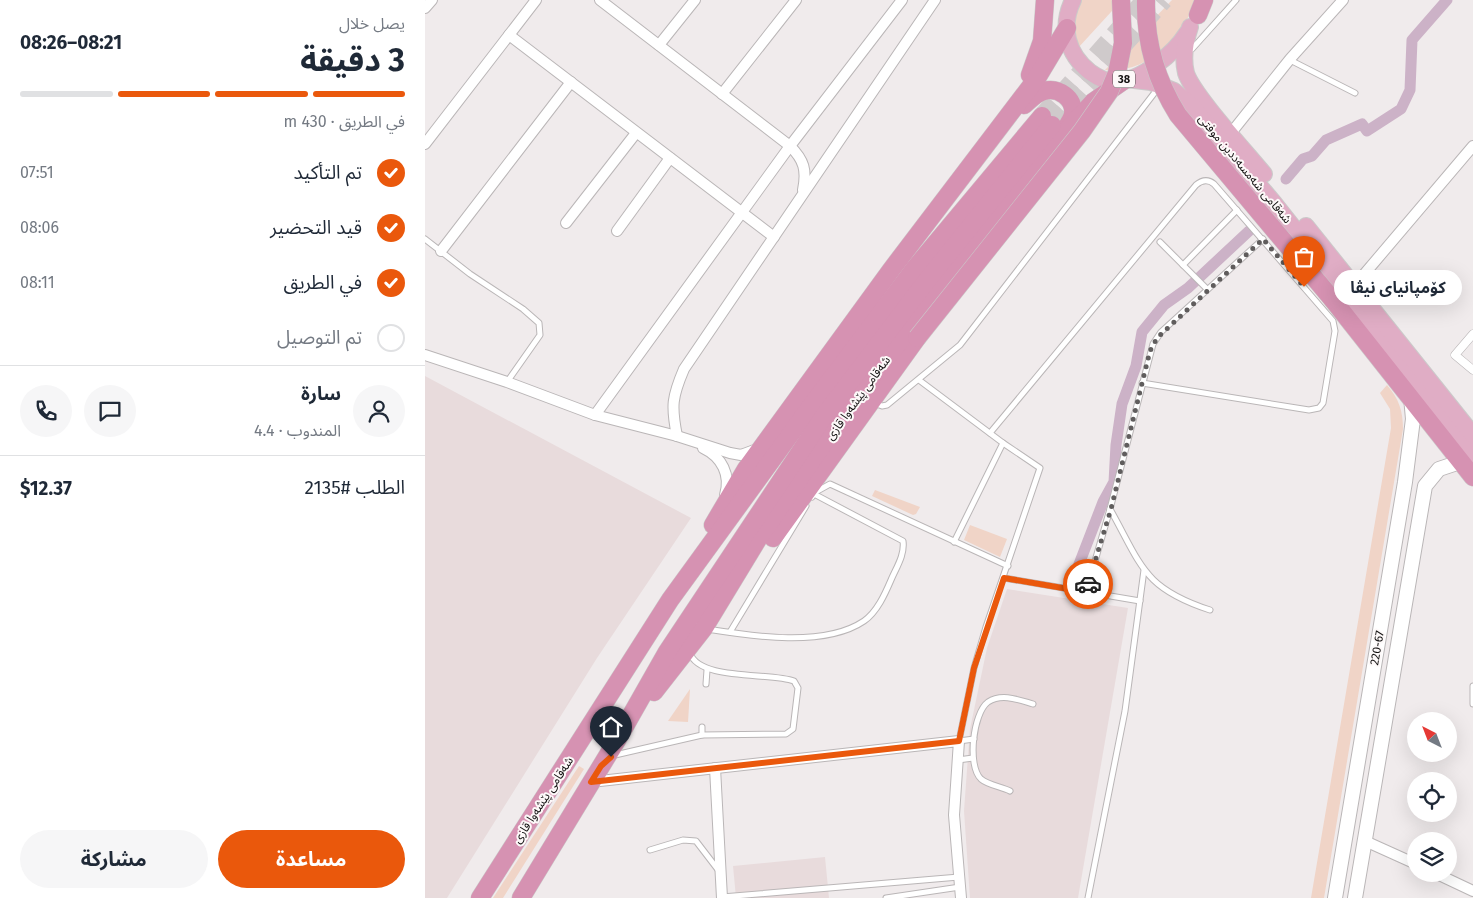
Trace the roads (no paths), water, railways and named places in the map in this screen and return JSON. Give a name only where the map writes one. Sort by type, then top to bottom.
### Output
[{"type":"highway","points":[[985,148],[1023,90],[1034,66],[1042,41],[1045,0]]},
{"type":"highway","points":[[723,601],[808,496],[871,401],[917,338],[1082,131],[1109,92],[1118,68],[1123,44],[1121,0]]},
{"type":"highway","points":[[1146,0],[1148,37],[1152,57],[1158,76],[1173,108],[1190,132],[1333,300],[1411,396],[1467,458],[1473,477]]},
{"type":"highway","name":"شەقامی پێشەوا قازی","points":[[671,600],[719,514],[766,442],[891,270],[1002,127],[1037,78],[1067,22]]},
{"type":"highway","name":"شەقامی پێشەوا قازی","points":[[480,898],[671,600],[811,406],[915,268],[1052,125],[1093,102],[1126,79]]},
{"type":"highway","points":[[1002,127],[1038,93],[1052,90],[1065,95],[1072,107],[1073,114],[1052,125]]},
{"type":"highway","name":"شەقامی پێشەوا قازی","points":[[617,740],[704,628],[723,601],[758,540],[855,398],[1052,125]]},
{"type":"highway","name":"شەقامی پێشەوا قازی","points":[[521,898],[617,740],[667,652],[824,416],[928,279],[1052,125]]},
{"type":"main road","name":"38","points":[[1064,0],[1067,22]]},
{"type":"main road","name":"شەقامی پێشەوا قازی","points":[[1073,0],[1067,22],[1070,49],[1088,70],[1108,81],[1116,82],[1150,69],[1163,61],[1182,41],[1199,10]]},
{"type":"main road","name":"شەقامی شەمسەددین موفتی","points":[[1199,10],[1184,42],[1187,73],[1193,85],[1355,285],[1473,435]]},
{"type":"main road","name":"شەقامی شەمسەددین موفتی","points":[[1126,79],[1138,79],[1160,85],[1174,91],[1192,106],[1268,195],[1467,458]]},
{"type":"street","points":[[425,8],[431,0]]},
{"type":"street","points":[[426,142],[536,0]]},
{"type":"street","points":[[600,0],[801,156],[805,167],[805,179],[801,196]]},
{"type":"street","points":[[659,45],[695,0]]},
{"type":"street","points":[[722,94],[796,0]]},
{"type":"street","points":[[595,415],[790,146],[902,0]]},
{"type":"street","points":[[677,436],[672,411],[675,391],[684,369],[935,0]]},
{"type":"street","points":[[1231,133],[1290,59],[1343,0]]},
{"type":"street","points":[[509,35],[774,237]]},
{"type":"street","points":[[441,251],[571,82]]},
{"type":"street","points":[[566,223],[636,133]]},
{"type":"street","points":[[1355,285],[1473,146]]},
{"type":"street","points":[[617,232],[670,158]]},
{"type":"street","points":[[1473,334],[1455,355],[1473,370]]},
{"type":"street","points":[[425,355],[507,382],[595,415],[677,436],[730,453],[741,455],[754,451],[766,442]]},
{"type":"street","name":"220-67","points":[[1335,898],[1405,482],[1413,419],[1411,396]]},
{"type":"street","points":[[677,436],[707,450],[723,465],[728,479],[719,514]]},
{"type":"street","points":[[1405,482],[1416,478],[1425,486],[1439,469],[1467,458]]},
{"type":"street","name":"220-67","points":[[1355,898],[1425,486]]},
{"type":"street","points":[[591,782],[959,741],[955,815],[961,898]]},
{"type":"street","points":[[715,768],[721,850],[722,898]]},
{"type":"street","points":[[1365,841],[1407,860]]},
{"type":"street","points":[[1454,882],[1473,891]]},
{"type":"lane","points":[[1184,51],[1192,49],[1215,26],[1236,0]]},
{"type":"lane","points":[[1290,59],[1355,93]]},
{"type":"lane","points":[[871,401],[880,406],[887,405],[960,345],[1160,85]]},
{"type":"lane","points":[[990,433],[1199,183],[1208,180],[1214,184],[1263,239],[1334,324],[1324,400],[1321,406],[1309,410],[1142,383]]},
{"type":"lane","points":[[1183,266],[1237,210]]},
{"type":"lane","points":[[425,239],[539,323],[540,335],[507,382]]},
{"type":"lane","points":[[1086,592],[1111,509],[1150,351],[1157,338],[1207,289],[1263,239]]},
{"type":"lane","points":[[1160,242],[1207,289]]},
{"type":"lane","points":[[919,380],[1003,443],[1040,468],[974,668],[959,741],[974,739]]},
{"type":"lane","points":[[954,542],[1003,443]]},
{"type":"lane","points":[[730,632],[808,496],[830,484],[1008,566]]},
{"type":"lane","points":[[704,628],[784,640],[840,631],[864,621],[882,601],[904,548],[903,541],[808,496]]},
{"type":"lane","points":[[1111,509],[1144,570],[1161,588],[1210,610]]},
{"type":"lane","points":[[1088,898],[1125,711],[1144,570]]},
{"type":"lane","points":[[1004,578],[1140,601]]},
{"type":"lane","points":[[601,766],[611,757],[623,752],[702,735],[789,733],[794,727],[798,688],[792,680],[707,670],[693,659],[690,646]]},
{"type":"lane","points":[[706,684],[707,670]]},
{"type":"lane","points":[[1473,686],[1473,704]]},
{"type":"lane","points":[[1010,791],[982,780],[975,770],[973,758],[974,739],[978,716],[987,702],[1005,697],[1033,704]]},
{"type":"lane","points":[[702,727],[702,735]]},
{"type":"lane","points":[[957,760],[973,758]]},
{"type":"lane","points":[[650,850],[683,840],[696,841],[720,871]]},
{"type":"lane","points":[[722,898],[959,882]]},
{"type":"lane","points":[[885,898],[959,882]]},
{"type":"waterway","points":[[1286,179],[1303,159],[1312,156],[1326,140],[1362,124],[1367,131],[1401,109],[1410,90],[1412,40],[1447,0]]},
{"type":"waterway","points":[[1076,572],[1103,502],[1114,482],[1116,445],[1122,404],[1136,366],[1142,332],[1164,305],[1188,288],[1249,231]]},
{"type":"tunnel","points":[[1042,116],[1145,0]]},
{"type":"tunnel","points":[[1052,125],[1164,0]]},
{"type":"place","name":"کۆمپانیای نیڤا","points":[[1304,287]]}]
